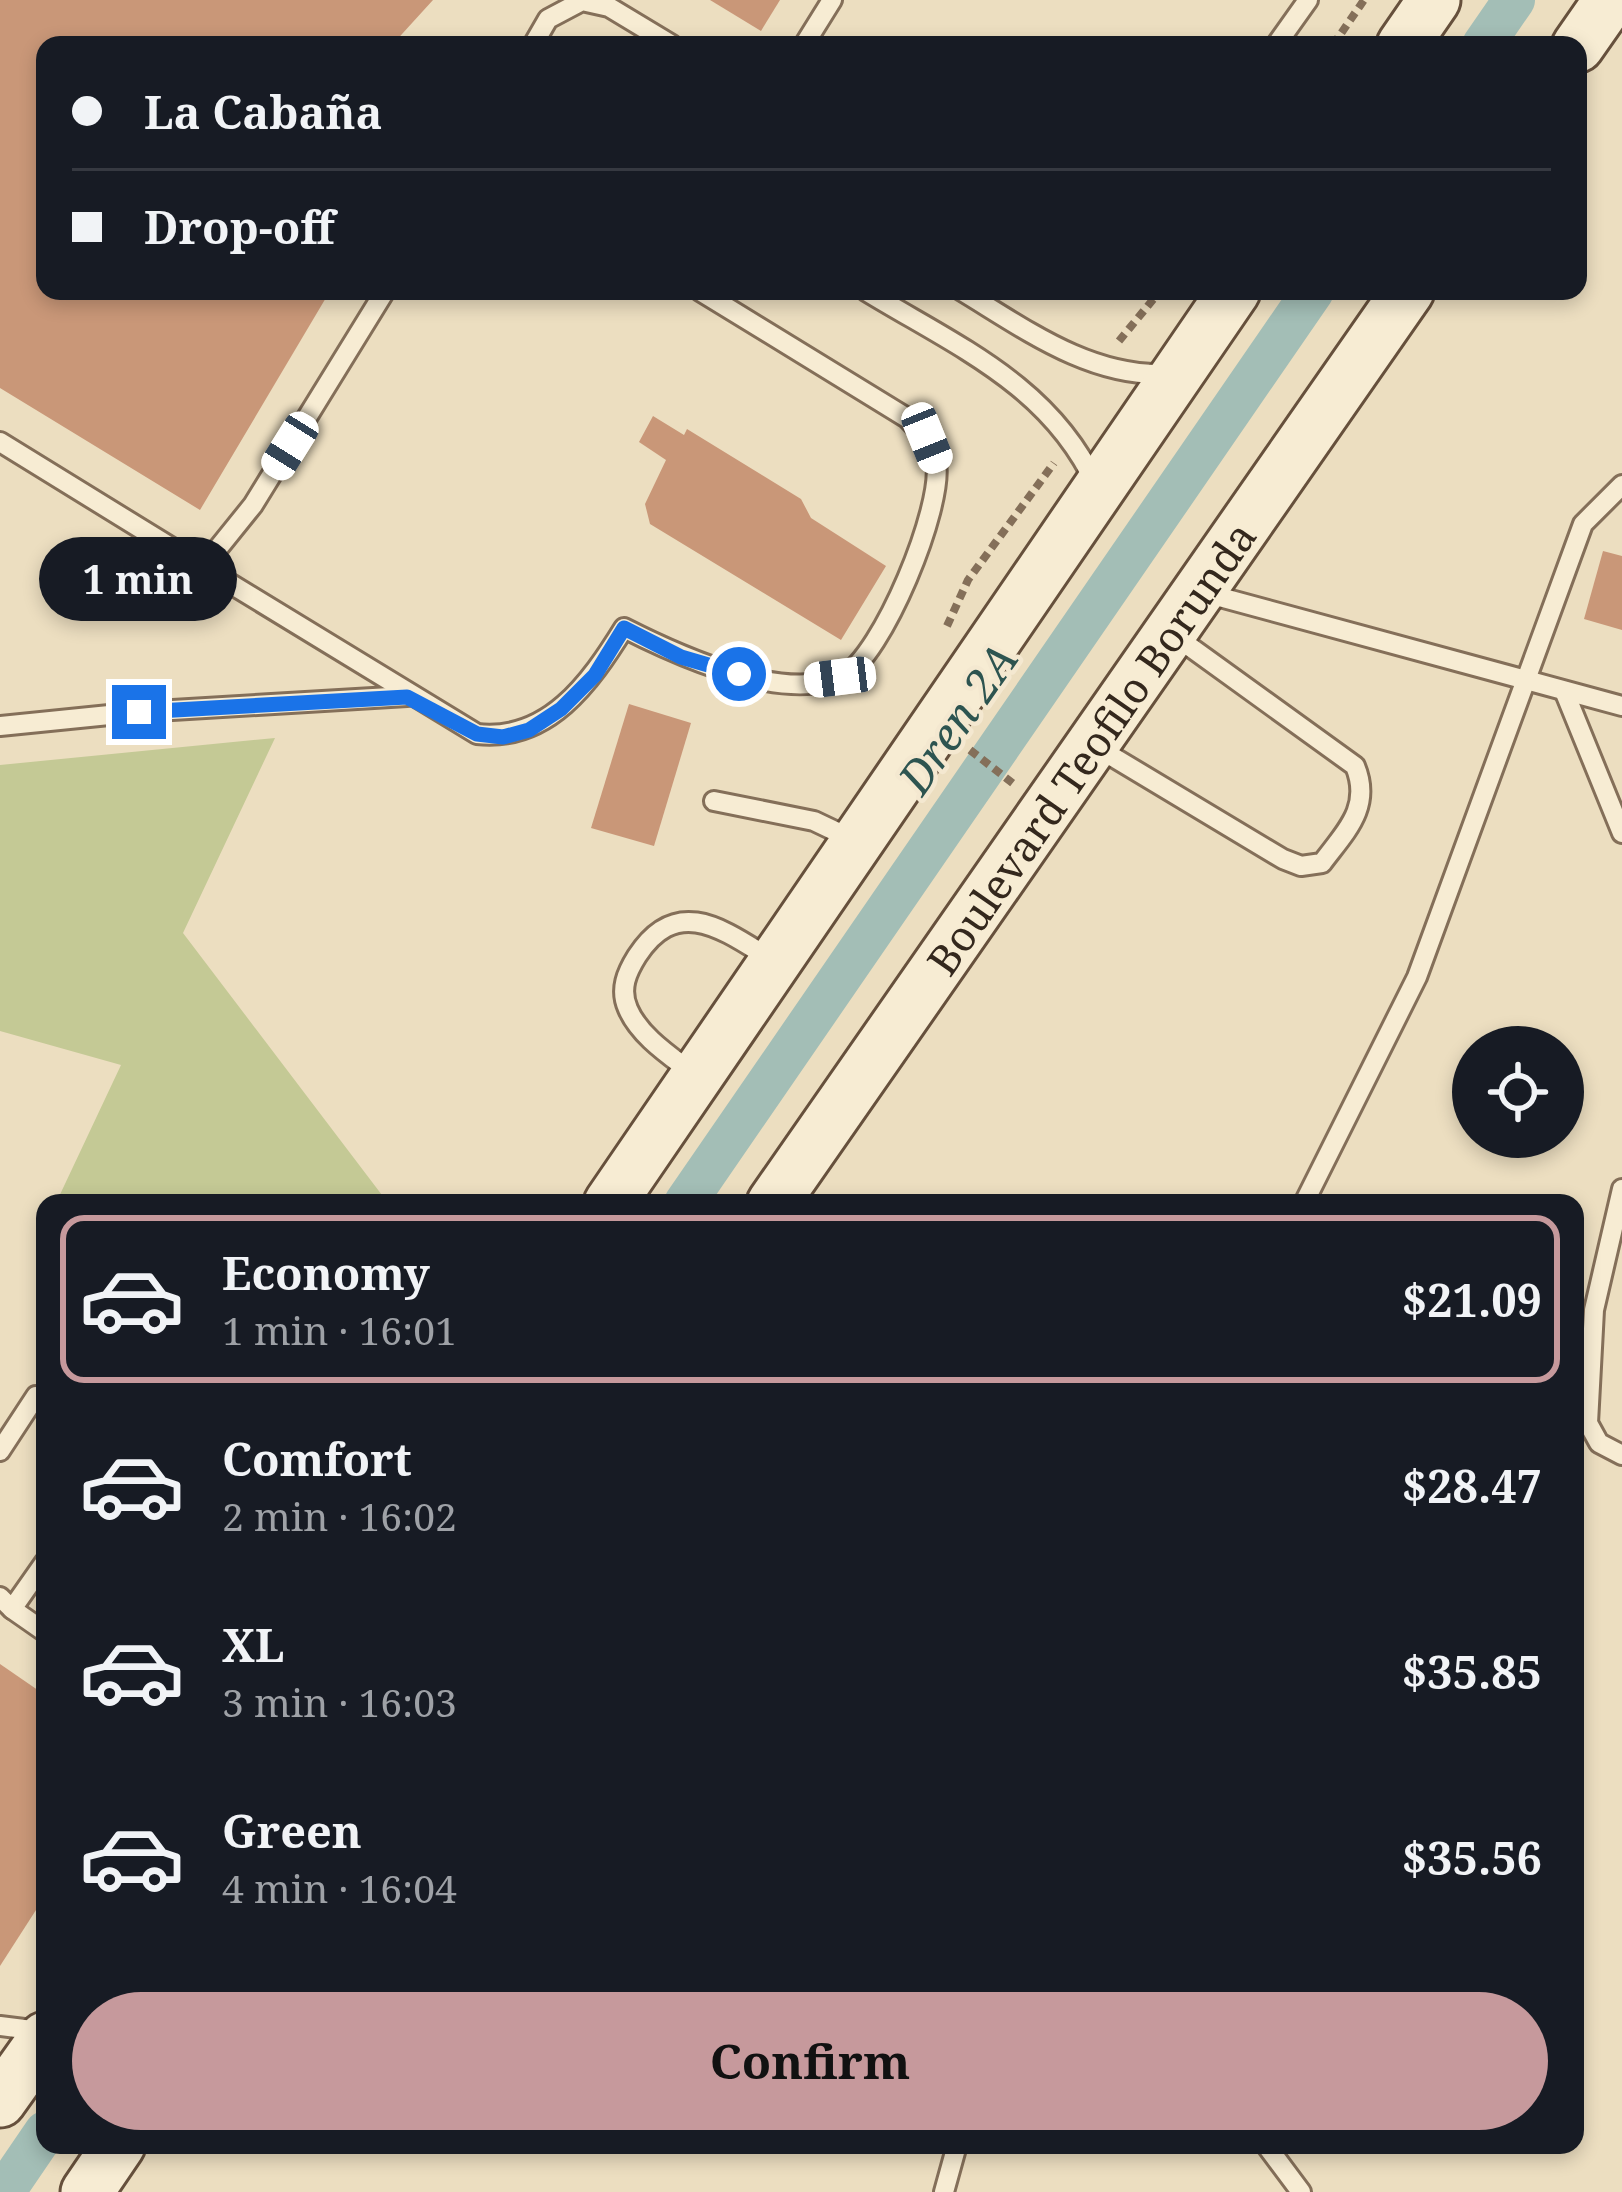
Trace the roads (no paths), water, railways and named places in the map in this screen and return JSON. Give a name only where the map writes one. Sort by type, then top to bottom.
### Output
[{"type":"main road","points":[[1409,36],[1434,0]]},
{"type":"main road","points":[[1585,36],[1610,0]]},
{"type":"main road","points":[[616,1194],[778,964],[1228,300]]},
{"type":"main road","name":"Boulevard Teofilo Borunda","points":[[779,1194],[1402,300]]},
{"type":"main road","points":[[0,2101],[36,2047]]},
{"type":"main road","points":[[87,2192],[113,2154]]},
{"type":"lane","points":[[810,36],[832,0]]},
{"type":"lane","points":[[1282,36],[1308,0]]},
{"type":"lane","points":[[538,36],[548,19],[582,1],[609,7],[657,36]]},
{"type":"lane","points":[[203,567],[253,505],[379,300]]},
{"type":"lane","points":[[0,442],[407,697],[477,734],[503,737],[529,730],[561,709],[595,675],[624,628],[681,657],[739,674],[796,682],[840,677],[876,643],[936,494],[937,463],[927,438],[907,418],[715,300]]},
{"type":"lane","points":[[881,300],[1026,390],[1062,424],[1100,493]]},
{"type":"lane","points":[[977,300],[1052,346],[1084,358],[1147,375],[1177,373]]},
{"type":"lane","points":[[1309,1194],[1418,977],[1582,524],[1622,485]]},
{"type":"lane","points":[[1201,591],[1622,706]]},
{"type":"lane","points":[[1092,744],[1301,866],[1322,863],[1360,812],[1364,787],[1355,766],[1171,633]]},
{"type":"lane","points":[[1565,693],[1622,832]]},
{"type":"lane","points":[[0,726],[139,712],[407,697]]},
{"type":"lane","points":[[714,801],[814,821],[860,843]]},
{"type":"lane","points":[[696,1076],[653,1042],[628,1009],[626,973],[652,933],[693,920],[729,934],[778,964]]},
{"type":"lane","points":[[1622,1189],[1585,1311],[1588,1424],[1599,1443],[1622,1455]]},
{"type":"lane","points":[[0,1451],[23,1407],[36,1396]]},
{"type":"lane","points":[[36,1571],[6,1603],[36,1626]]},
{"type":"lane","points":[[0,2026],[36,2032]]},
{"type":"lane","points":[[944,2192],[955,2154]]},
{"type":"lane","points":[[1273,2154],[1301,2192]]},
{"type":"waterway","name":"Dren 2A","points":[[1489,36],[1514,0]]},
{"type":"waterway","name":"Dren 2A","points":[[691,1194],[1307,300]]},
{"type":"waterway","name":"Dren 2A","points":[[4,2192],[36,2145]]}]
